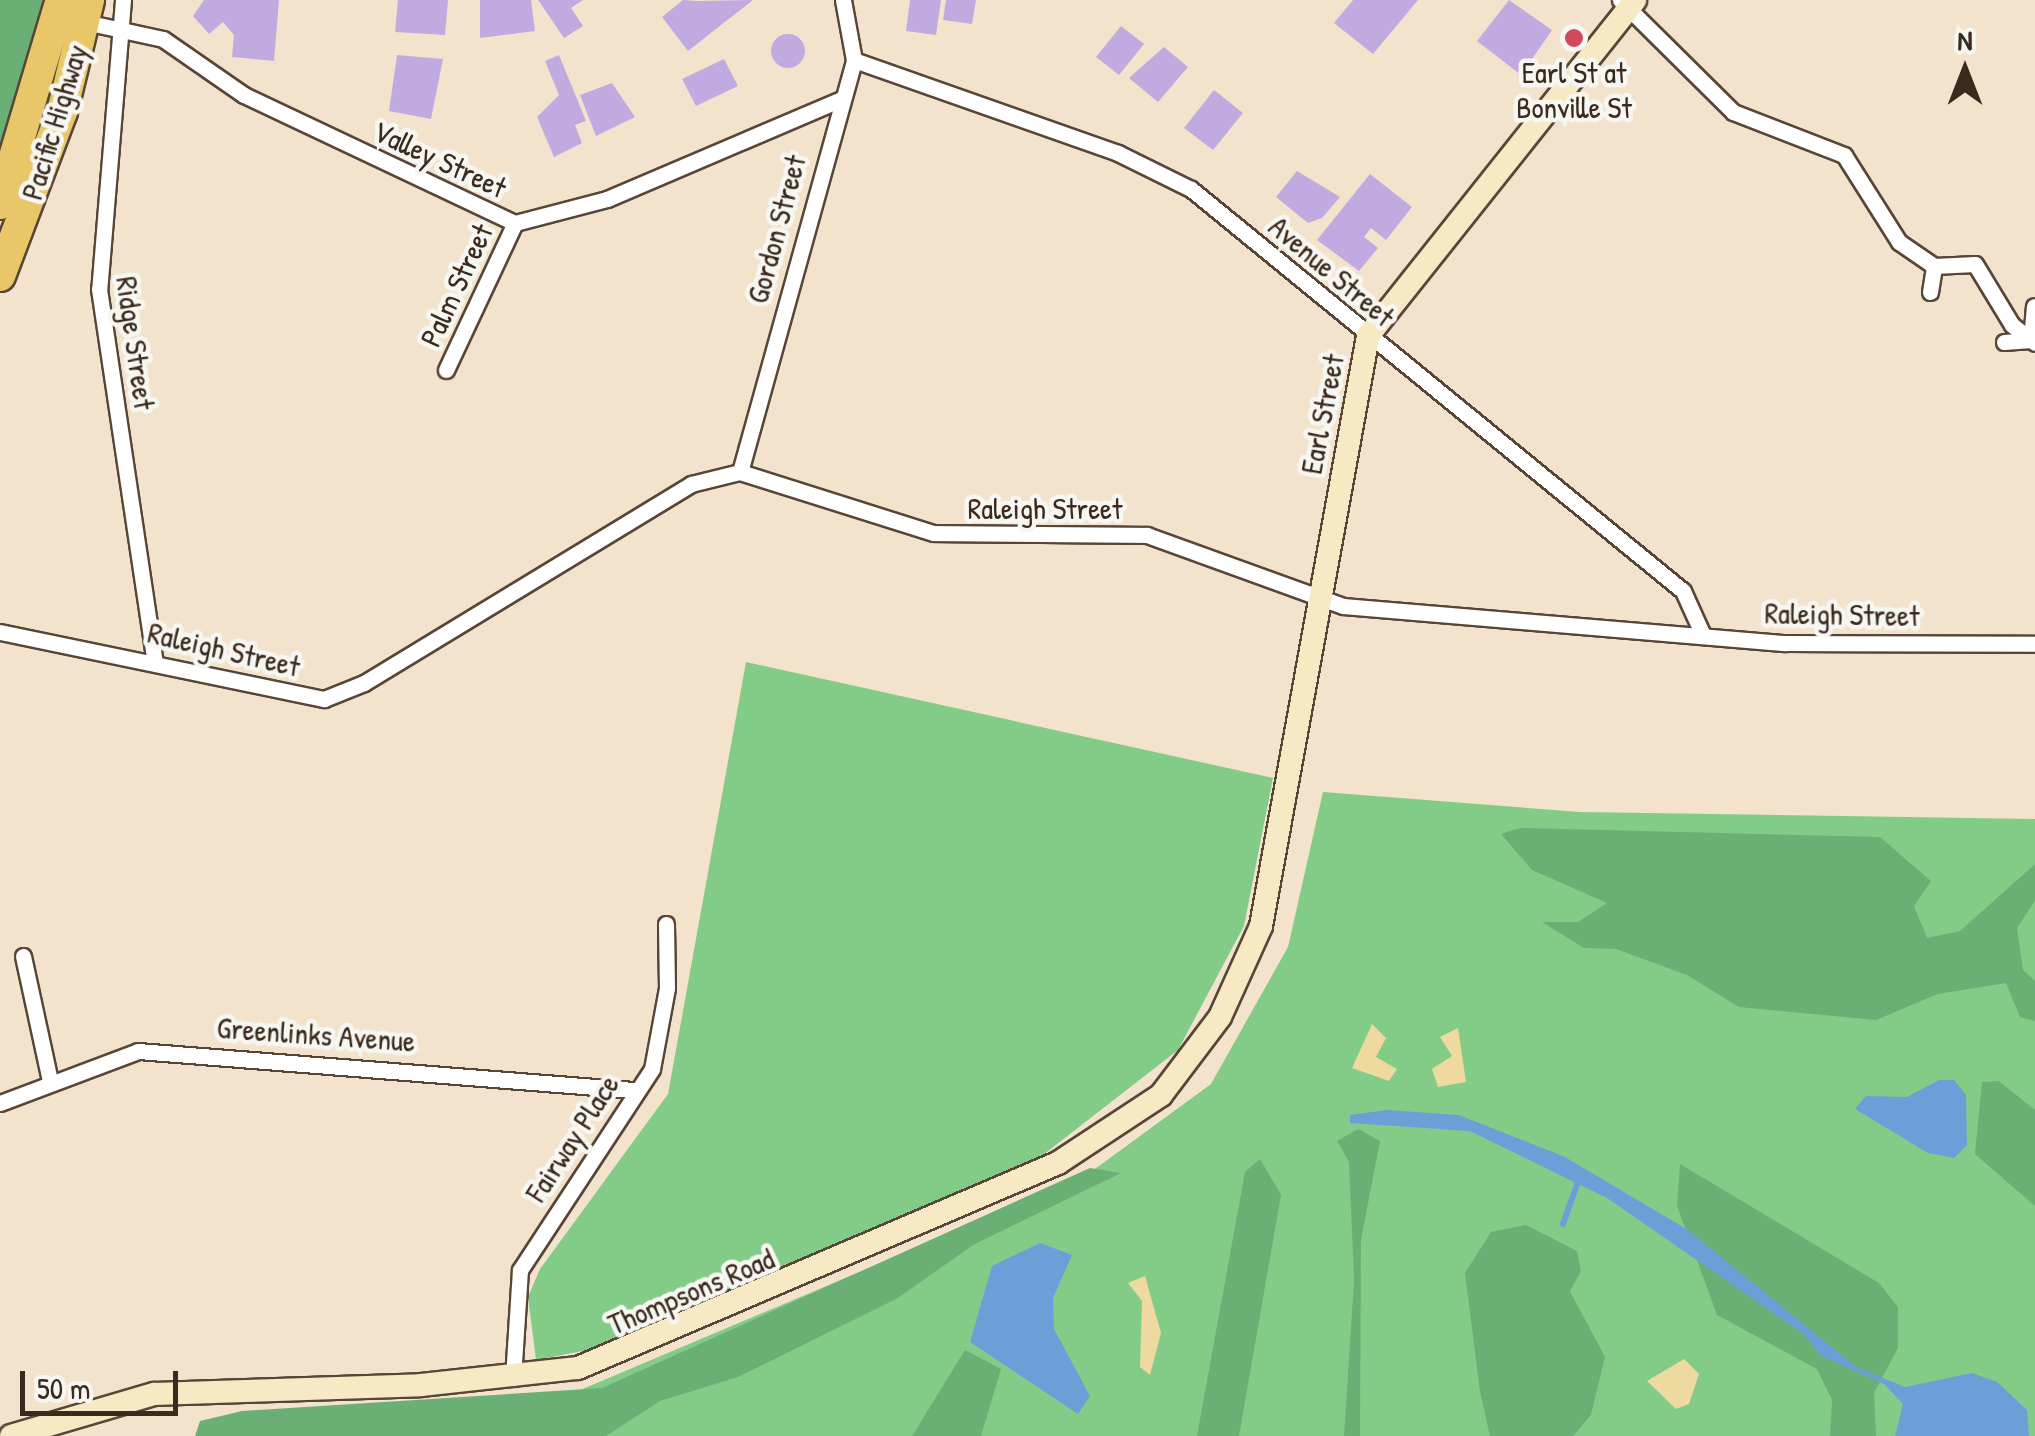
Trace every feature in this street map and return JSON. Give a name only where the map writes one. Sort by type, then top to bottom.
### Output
[{"type":"highway","name":"Pacific Highway","points":[[0,204],[61,0]]},
{"type":"highway","name":"Pacific Highway","points":[[0,276],[50,149],[87,11]]},
{"type":"street","name":"Ridge Street","points":[[123,0],[98,289],[155,662]]},
{"type":"street","points":[[843,0],[854,60]]},
{"type":"street","points":[[1628,2],[1733,112],[1844,155],[1882,223],[1934,266],[1975,264],[2033,342]]},
{"type":"street","name":"Earl Street","points":[[1260,926],[1368,336],[1628,2]]},
{"type":"street","name":"Valley Street","points":[[87,11],[120,30],[163,39],[244,95],[515,223],[606,199],[839,100]]},
{"type":"street","name":"Gordon Street","points":[[740,472],[839,100],[854,60]]},
{"type":"street","name":"Avenue Street","points":[[854,60],[1159,169],[1683,591],[1703,634]]},
{"type":"street","name":"Palm Street","points":[[446,370],[515,223]]},
{"type":"street","points":[[1930,292],[1934,266]]},
{"type":"street","points":[[2033,342],[2034,306]]},
{"type":"street","points":[[2004,342],[2033,342]]},
{"type":"street","name":"Raleigh Street","points":[[0,632],[324,699],[364,683],[692,484],[740,472],[934,533],[1147,536],[1318,598],[1703,634],[2035,644]]},
{"type":"street","name":"Fairway Place","points":[[513,1378],[520,1270],[652,1069],[667,988],[666,924]]},
{"type":"street","name":"Thompsons Road","points":[[11,1436],[154,1394],[513,1378],[611,1358],[1103,1136],[1162,1095],[1208,1033],[1260,926]]},
{"type":"street","points":[[22,956],[50,1081]]},
{"type":"street","name":"Greenlinks Avenue","points":[[0,1103],[138,1051],[636,1090]]},
{"type":"green space","points":[[0,0],[43,0],[0,149]]},
{"type":"green space","points":[[746,662],[1273,778],[1244,926],[1178,1050],[1043,1155],[593,1349],[536,1360],[528,1297],[540,1269],[668,1094]]},
{"type":"green space","points":[[1323,792],[1580,812],[2035,819],[2035,1436],[309,1436],[566,1396],[1084,1177],[1211,1084],[1288,947]]},
{"type":"green space","points":[[1520,828],[1880,837],[1931,881],[1914,906],[1927,938],[1960,931],[2035,864],[2035,901],[2017,928],[2023,970],[2035,981],[2035,1021],[2020,1017],[2006,983],[1938,994],[1876,1020],[1739,1007],[1687,975],[1616,949],[1584,948],[1542,922],[1578,922],[1607,903],[1532,870],[1501,834]]},
{"type":"green space","points":[[1999,1081],[2035,1110],[2035,1206],[1975,1154],[1982,1082]]},
{"type":"green space","points":[[1358,1129],[1380,1141],[1361,1240],[1360,1436],[1344,1436],[1354,1280],[1349,1162],[1337,1141]]},
{"type":"green space","points":[[1260,1159],[1281,1195],[1239,1436],[1197,1436],[1245,1172]]},
{"type":"green space","points":[[1680,1164],[1879,1283],[1898,1307],[1898,1348],[1874,1393],[1876,1436],[1830,1436],[1832,1400],[1817,1369],[1717,1315],[1677,1206]]},
{"type":"green space","points":[[1090,1168],[1121,1173],[973,1245],[898,1298],[738,1377],[660,1401],[606,1436],[195,1436],[200,1421],[242,1411],[602,1388]]},
{"type":"green space","points":[[1526,1225],[1577,1251],[1581,1271],[1570,1291],[1605,1357],[1591,1415],[1573,1436],[1490,1436],[1480,1392],[1465,1273],[1491,1232]]},
{"type":"green space","points":[[965,1350],[1001,1369],[981,1436],[912,1436]]},
{"type":"sand","points":[[1372,1024],[1386,1038],[1376,1057],[1397,1069],[1389,1081],[1352,1068]]},
{"type":"sand","points":[[1458,1028],[1466,1082],[1438,1087],[1432,1069],[1452,1056],[1440,1037]]},
{"type":"sand","points":[[1145,1276],[1161,1333],[1150,1375],[1140,1367],[1142,1301],[1128,1283]]},
{"type":"sand","points":[[1684,1359],[1699,1374],[1689,1404],[1676,1409],[1647,1381]]},
{"type":"water","points":[[1939,1080],[1954,1080],[1966,1095],[1967,1145],[1954,1158],[1928,1153],[1855,1109],[1866,1096],[1907,1097]]},
{"type":"water","points":[[1387,1110],[1459,1115],[1565,1157],[1688,1230],[1856,1367],[1905,1387],[1972,1373],[1997,1382],[2027,1410],[2029,1436],[1895,1436],[1903,1404],[1884,1384],[1820,1355],[1805,1335],[1607,1198],[1470,1131],[1350,1123],[1350,1115]]},
{"type":"water","points":[[1040,1243],[1072,1255],[1053,1298],[1054,1329],[1090,1396],[1078,1414],[970,1342],[992,1266]]},
{"type":"building","points":[[204,0],[279,0],[274,61],[232,57],[234,35],[223,22],[209,34],[193,16]]},
{"type":"building","points":[[398,0],[448,0],[445,35],[395,32]]},
{"type":"building","points":[[480,0],[531,0],[535,31],[480,38]]},
{"type":"building","points":[[538,0],[583,0],[571,8],[583,26],[564,38]]},
{"type":"building","points":[[683,0],[753,0],[688,51],[662,17]]},
{"type":"building","points":[[910,0],[941,0],[936,35],[906,31]]},
{"type":"building","points":[[946,0],[976,0],[972,24],[943,20]]},
{"type":"building","points":[[1353,0],[1418,0],[1373,54],[1334,23]]},
{"type":"building","points":[[1509,0],[1552,30],[1521,75],[1477,41]]},
{"type":"building","points":[[1121,26],[1144,44],[1119,75],[1096,57]]},
{"type":"building","points":[[788,34],[800,39],[805,51],[800,63],[788,68],[776,63],[771,51],[776,39]]},
{"type":"building","points":[[1164,47],[1188,67],[1158,102],[1129,78]]},
{"type":"building","points":[[397,55],[443,59],[431,119],[389,111]]},
{"type":"building","points":[[559,55],[586,121],[575,125],[582,143],[554,157],[537,117],[559,95],[545,61]]},
{"type":"building","points":[[724,59],[738,86],[696,106],[682,79]]},
{"type":"building","points":[[612,83],[635,117],[596,136],[580,95]]},
{"type":"building","points":[[1214,90],[1243,113],[1213,150],[1184,128]]},
{"type":"building","points":[[1297,171],[1340,197],[1322,218],[1308,223],[1276,197]]},
{"type":"building","points":[[1370,174],[1412,207],[1386,240],[1371,228],[1364,237],[1378,248],[1359,271],[1317,240]]},
{"type":"waterway","points":[[1563,1224],[1579,1179]]},
{"type":"place","name":"Earl St at Bonville St","points":[[1574,38]]}]
